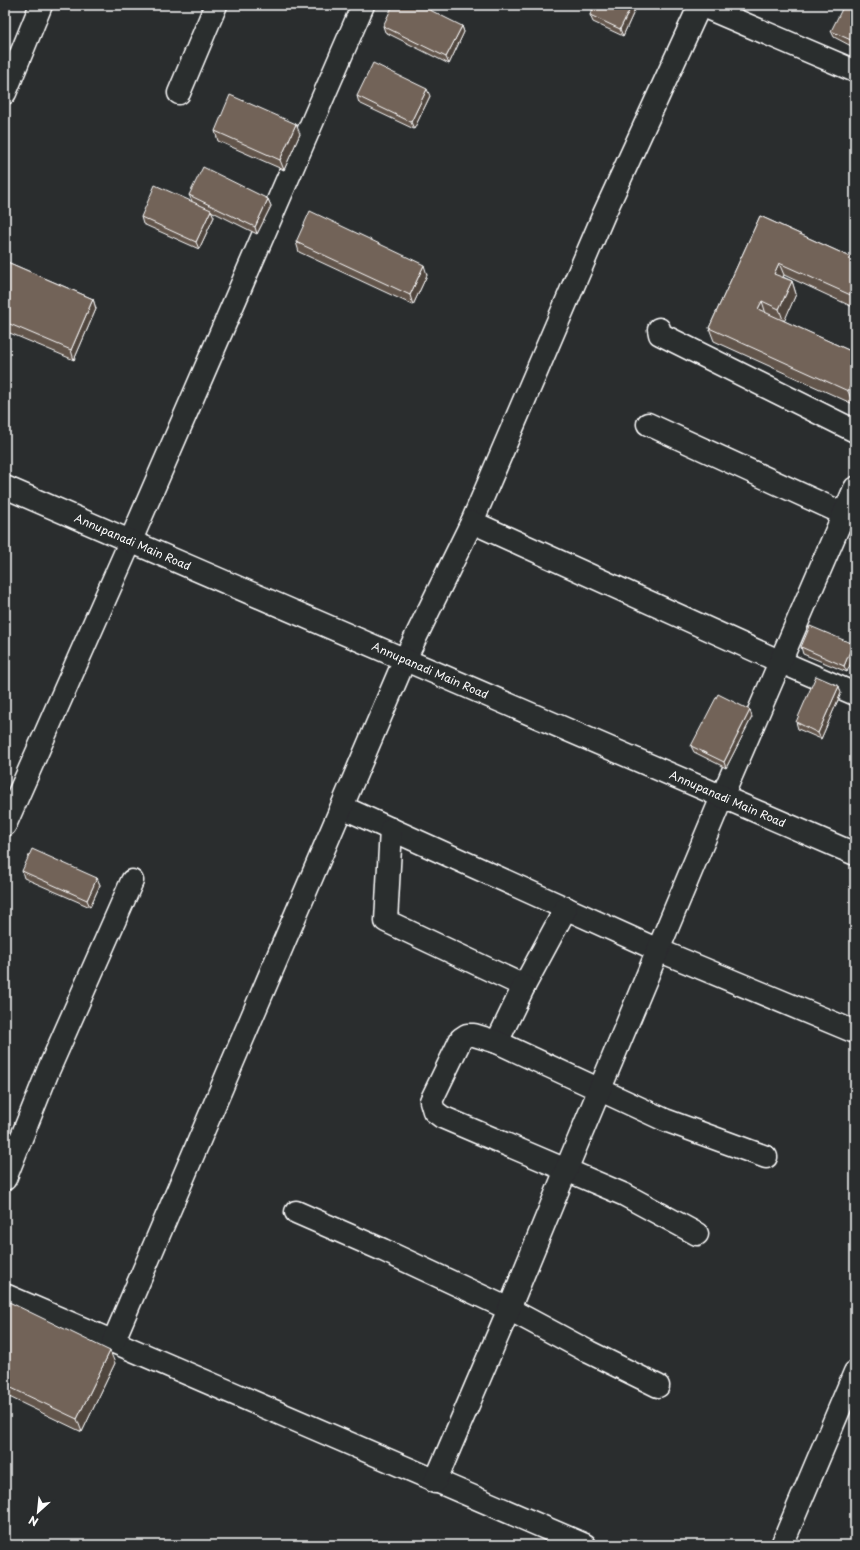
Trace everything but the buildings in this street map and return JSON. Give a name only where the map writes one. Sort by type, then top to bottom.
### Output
[{"type":"street","points":[[5,93],[41,5]]},
{"type":"street","points":[[179,93],[216,5]]},
{"type":"street","points":[[5,825],[131,540],[363,5]]},
{"type":"street","points":[[113,1342],[405,659],[472,522],[604,214],[700,5],[855,71]]},
{"type":"street","points":[[659,329],[660,334],[855,431]]},
{"type":"street","points":[[648,424],[849,516]]},
{"type":"street","name":"Annupanadi Main Road","points":[[5,487],[131,540],[855,854]]},
{"type":"street","points":[[435,1482],[509,1309],[722,797],[781,662],[849,516],[855,488]]},
{"type":"street","points":[[472,522],[855,694]]},
{"type":"street","points":[[342,807],[658,950],[855,1032]]},
{"type":"street","points":[[391,829],[386,921],[524,986]]},
{"type":"street","points":[[5,1179],[48,1071],[132,881]]},
{"type":"street","points":[[497,1042],[524,986],[566,908]]},
{"type":"street","points":[[697,1234],[625,1195],[442,1117],[434,1111],[432,1101],[461,1039],[466,1035],[474,1035],[497,1042],[665,1120],[766,1157]]},
{"type":"street","points":[[296,1212],[376,1247],[509,1309],[588,1352],[658,1386]]},
{"type":"street","points":[[5,1295],[435,1482],[585,1545]]},
{"type":"street","points":[[782,1545],[855,1372]]}]
